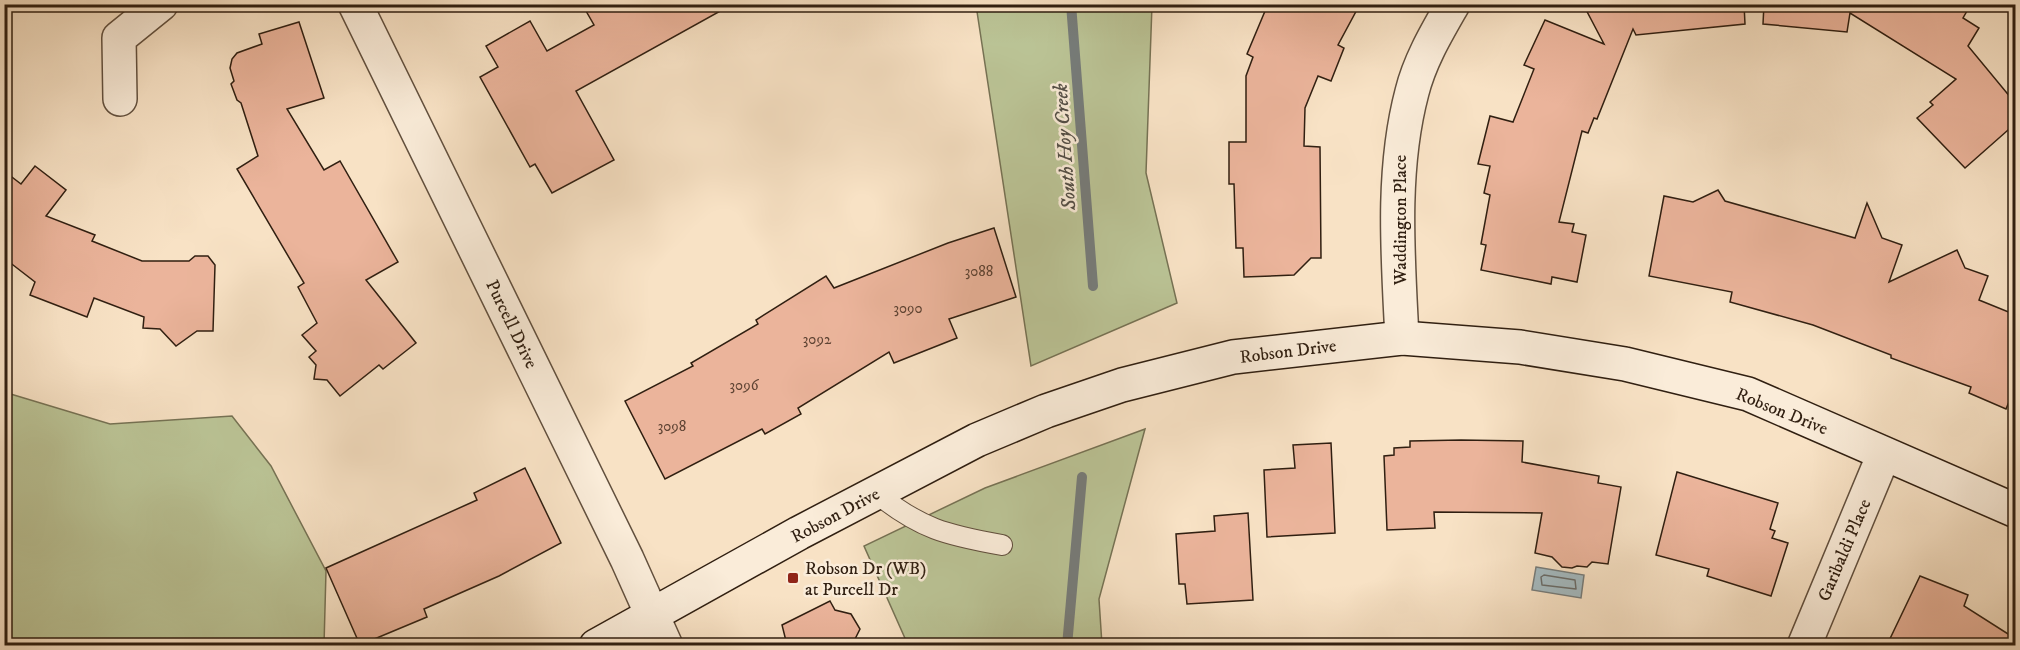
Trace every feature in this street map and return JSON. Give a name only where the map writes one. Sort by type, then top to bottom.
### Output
[{"type":"street","points":[[120,99],[119,38],[160,4]]},
{"type":"street","name":"Purcell Drive","points":[[355,4],[618,540],[666,645]]},
{"type":"street","name":"Waddington Place","points":[[1402,338],[1398,200],[1401,147],[1412,90],[1430,46],[1453,4]]},
{"type":"street","name":"Robson Drive","points":[[596,645],[977,440],[1046,411],[1122,385],[1233,357],[1402,338],[1520,347],[1625,364],[1748,394],[2016,511]]},
{"type":"street","name":"Garibaldi Place","points":[[1804,645],[1884,454]]},
{"type":"lane","points":[[876,493],[908,518],[919,523],[951,536],[1002,545]]},
{"type":"green space","points":[[976,5],[1152,5],[1146,173],[1177,303],[1031,366]]},
{"type":"green space","points":[[4,392],[110,424],[232,416],[271,466],[326,571],[324,645],[5,645]]},
{"type":"green space","points":[[1145,429],[1099,599],[1102,645],[908,645],[864,546],[985,488]]},
{"type":"water","points":[[1536,567],[1584,575],[1581,598],[1532,590]]},
{"type":"building","points":[[582,4],[733,4],[576,91],[614,160],[552,193],[535,164],[530,167],[480,77],[498,67],[486,46],[530,21],[547,51],[594,25]]},
{"type":"building","points":[[1268,4],[1360,4],[1338,45],[1344,48],[1331,81],[1318,76],[1305,108],[1304,146],[1320,147],[1321,258],[1311,258],[1294,275],[1244,277],[1243,248],[1236,248],[1234,184],[1229,184],[1229,142],[1246,142],[1246,76],[1253,57],[1247,54]]},
{"type":"building","points":[[1583,4],[1744,4],[1745,24],[1636,35],[1633,29],[1597,119],[1594,118],[1588,133],[1582,131],[1559,222],[1574,224],[1572,232],[1586,235],[1577,282],[1552,277],[1551,284],[1481,270],[1486,245],[1481,244],[1490,195],[1484,193],[1490,166],[1478,164],[1490,116],[1513,122],[1534,69],[1524,65],[1545,20],[1604,44]]},
{"type":"building","points":[[1764,4],[1971,4],[1963,18],[1979,28],[1968,46],[2016,104],[2016,123],[1965,168],[1917,118],[1933,105],[1930,102],[1956,79],[1850,13],[1847,32],[1763,24]]},
{"type":"building","points":[[299,22],[324,98],[287,109],[324,170],[340,161],[398,262],[366,280],[416,343],[383,369],[379,365],[340,396],[327,380],[314,379],[316,365],[309,357],[316,351],[302,335],[317,323],[298,287],[304,283],[237,169],[258,156],[241,103],[237,100],[231,84],[234,81],[230,68],[232,59],[237,53],[262,44],[259,34]]},
{"type":"building","points":[[35,166],[66,190],[46,216],[95,235],[92,241],[142,261],[189,261],[195,256],[208,256],[215,265],[213,331],[197,331],[176,346],[160,329],[143,328],[144,317],[94,298],[87,317],[30,295],[35,282],[4,258],[4,171],[21,184]]},
{"type":"building","points":[[1718,190],[1725,201],[1855,238],[1867,203],[1882,238],[1902,245],[1889,282],[1957,250],[1965,268],[1988,276],[1979,300],[2016,315],[2016,385],[2006,409],[1969,393],[1971,387],[1891,358],[1891,355],[1813,325],[1730,302],[1732,292],[1649,276],[1664,196],[1693,202]]},
{"type":"building","points":[[994,228],[1016,297],[949,319],[957,338],[894,363],[889,352],[798,408],[801,414],[765,434],[762,429],[665,479],[625,401],[693,366],[691,363],[758,324],[756,320],[826,276],[834,288],[948,243]]},
{"type":"building","points":[[1410,441],[1523,441],[1522,462],[1599,476],[1598,483],[1621,487],[1608,564],[1592,562],[1587,567],[1562,567],[1552,557],[1535,553],[1542,513],[1434,512],[1435,528],[1387,530],[1384,456],[1394,455],[1394,448],[1410,447]]},
{"type":"building","points":[[1331,443],[1335,533],[1267,537],[1264,470],[1295,468],[1293,445]]},
{"type":"building","points":[[525,468],[561,543],[499,576],[424,609],[427,617],[360,645],[326,568],[477,500],[474,493]]},
{"type":"building","points":[[1677,472],[1778,503],[1770,529],[1775,531],[1772,538],[1788,543],[1771,596],[1707,576],[1709,569],[1656,555]]},
{"type":"building","points":[[1248,513],[1253,600],[1187,604],[1185,584],[1179,584],[1176,534],[1215,531],[1214,516]]},
{"type":"building","points":[[1920,576],[1968,595],[1964,606],[2016,639],[2016,645],[1887,645]]},
{"type":"building","points":[[830,601],[835,610],[851,614],[860,629],[852,645],[787,645],[782,625]]},
{"type":"waterway","name":"South Hoy Creek","points":[[1071,4],[1093,286]]},
{"type":"waterway","name":"South Hoy Creek","points":[[1067,646],[1082,477]]},
{"type":"place","name":"Robson Dr (WB) at Purcell Dr","points":[[793,578]]}]
